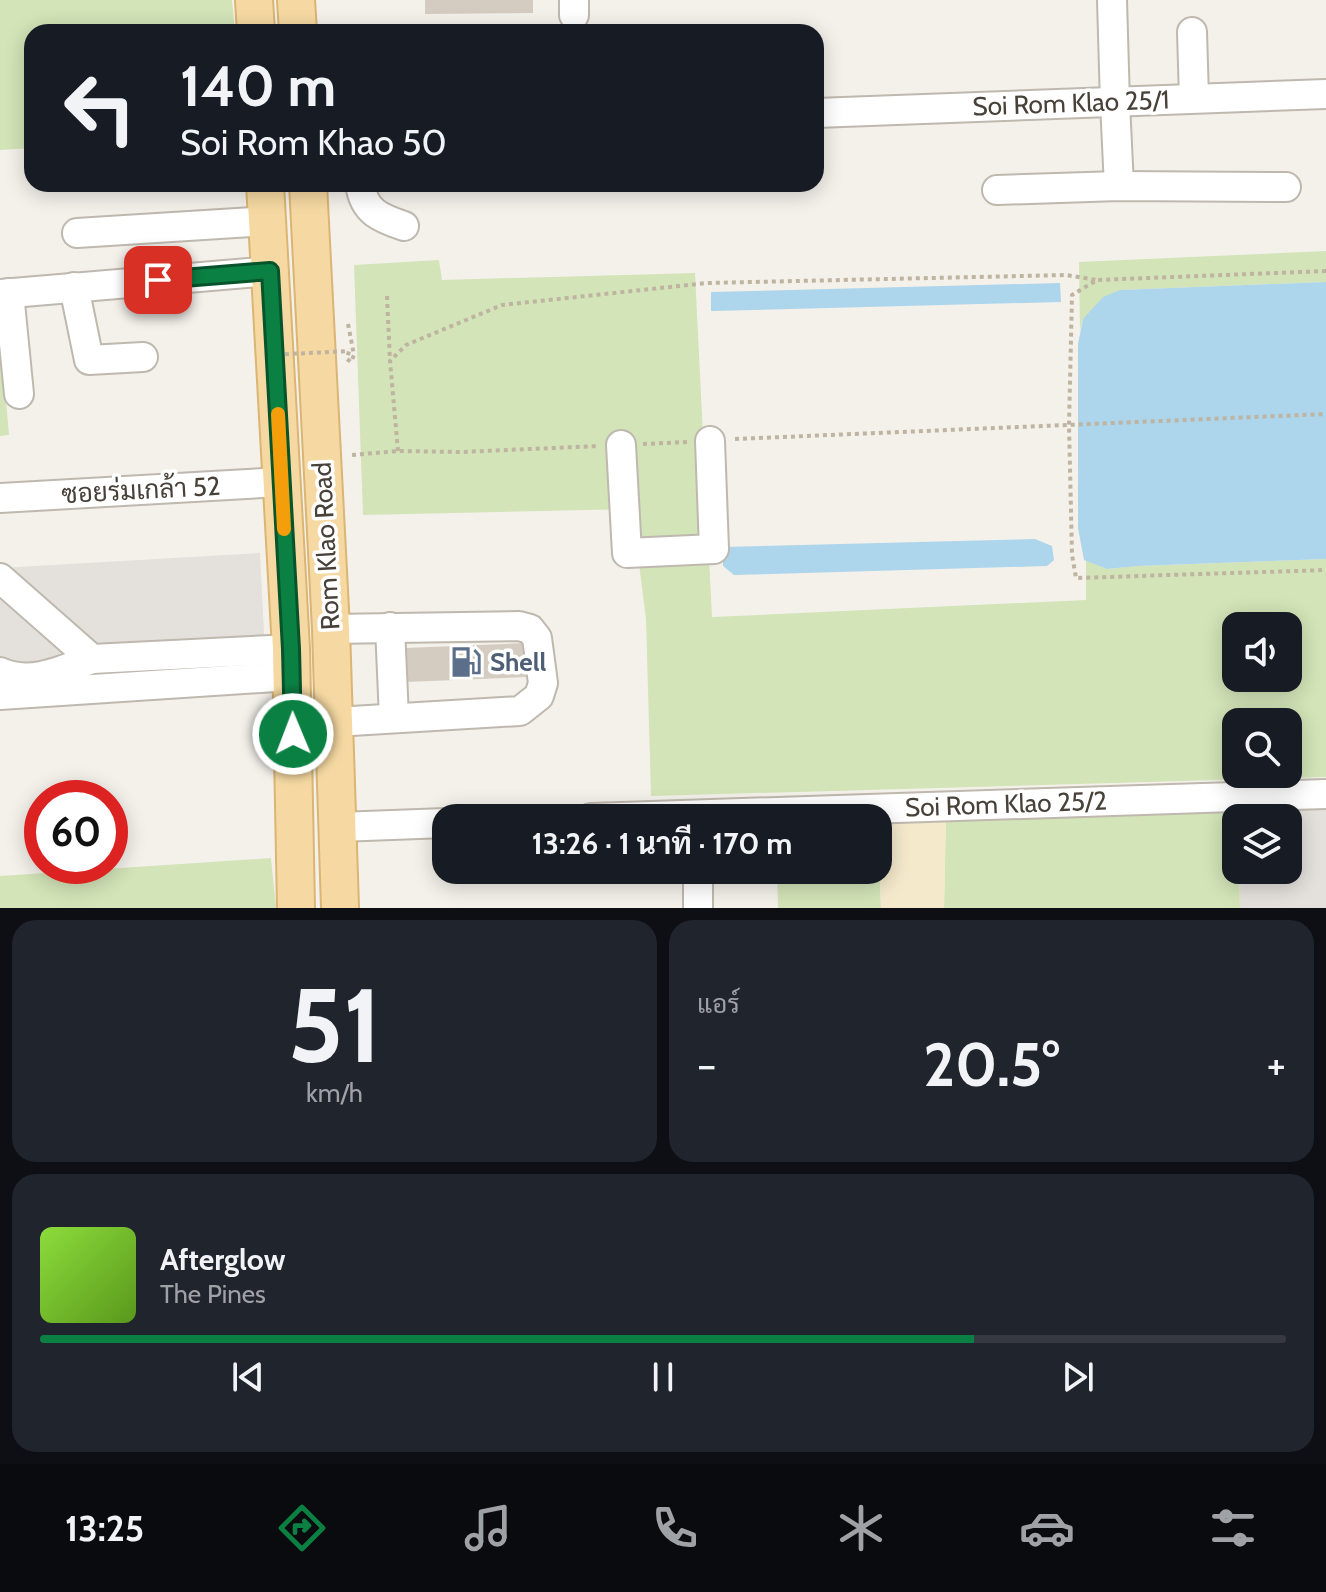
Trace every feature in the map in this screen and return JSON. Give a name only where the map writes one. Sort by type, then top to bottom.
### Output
[{"type":"main road","points":[[254,0],[256,24]]},
{"type":"main road","points":[[296,0],[298,24]]},
{"type":"main road","name":"Rom Klao Road","points":[[265,192],[291,662],[296,908]]},
{"type":"main road","name":"Rom Klao Road","points":[[308,192],[331,629],[340,908]]},
{"type":"street","points":[[1112,0],[1119,186]]},
{"type":"street","points":[[1192,32],[1194,98]]},
{"type":"street","name":"Soi Rom Klao 25/1","points":[[824,113],[1326,94]]},
{"type":"street","points":[[997,190],[1119,186],[1286,187]]},
{"type":"street","points":[[361,192],[368,208],[382,219],[404,226]]},
{"type":"street","points":[[77,233],[267,221]]},
{"type":"street","points":[[19,394],[4,293],[270,271]]},
{"type":"street","points":[[74,287],[89,360],[143,357]]},
{"type":"street","points":[[621,445],[627,553],[714,549],[710,441]]},
{"type":"street","name":"ซอยร่มเกล้า 52","points":[[0,498],[282,482]]},
{"type":"street","points":[[0,578],[92,659]]},
{"type":"street","points":[[331,629],[519,626],[530,629],[537,638],[543,683],[539,696],[520,711],[335,722]]},
{"type":"street","points":[[390,627],[394,718]]},
{"type":"street","points":[[0,672],[19,678],[37,677],[92,659],[291,662]]},
{"type":"street","points":[[0,695],[291,662]]},
{"type":"street","name":"Soi Rom Klao 25/2","points":[[892,809],[1326,794]]},
{"type":"street","points":[[338,827],[432,824]]},
{"type":"street","points":[[698,884],[698,908]]},
{"type":"path","points":[[390,361],[406,345],[502,305],[707,283],[1066,275],[1097,280],[1326,271]]},
{"type":"path","points":[[1097,280],[1072,295],[1069,425],[1072,555],[1076,578],[1326,570]]},
{"type":"path","points":[[387,296],[398,451]]},
{"type":"path","points":[[269,355],[349,351],[347,359],[351,362],[354,355],[348,324]]},
{"type":"path","points":[[1069,425],[1326,414]]},
{"type":"shaded area","points":[[260,553],[267,693],[0,704],[0,568]]},
{"type":"shaded area","points":[[1326,803],[1326,908],[1240,908],[1239,884],[1302,884],[1302,804]]},
{"type":"green space","points":[[0,0],[232,0],[234,24],[24,24],[24,148],[0,150]]},
{"type":"green space","points":[[1326,251],[1326,282],[1120,290],[1083,319],[1080,330],[1079,262]]},
{"type":"green space","points":[[439,260],[442,280],[695,273],[712,617],[1086,600],[1086,560],[1107,569],[1326,559],[1326,777],[1302,778],[1302,708],[1222,708],[1222,780],[651,796],[646,619],[632,509],[363,515],[354,265]]},
{"type":"green space","points":[[0,354],[9,435],[0,436]]},
{"type":"green space","points":[[1222,807],[1222,884],[1239,884],[1240,908],[944,908],[946,815]]},
{"type":"green space","points":[[271,858],[276,908],[0,908],[0,876],[24,874],[24,884],[128,884],[128,867]]},
{"type":"green space","points":[[777,884],[880,884],[881,908],[778,908]]},
{"type":"sand","points":[[946,815],[944,908],[881,908],[880,884],[892,884],[892,817]]},
{"type":"water","points":[[1326,282],[1326,559],[1107,569],[1084,560],[1078,528],[1078,344],[1083,319],[1103,297],[1120,290]]},
{"type":"water","points":[[1060,283],[1061,302],[711,311],[711,292]]},
{"type":"water","points":[[1035,539],[1052,546],[1054,560],[1047,566],[734,575],[723,566],[723,547]]},
{"type":"building","points":[[425,0],[533,0],[533,13],[425,14]]},
{"type":"building","name":"Shell","points":[[526,643],[527,677],[406,682],[405,648]]},
{"type":"slow traffic","points":[[278,414],[284,529]]},
{"type":"place","name":"Shell","points":[[466,662]]},
{"type":"route","points":[[158,280],[270,271],[293,734]]}]
